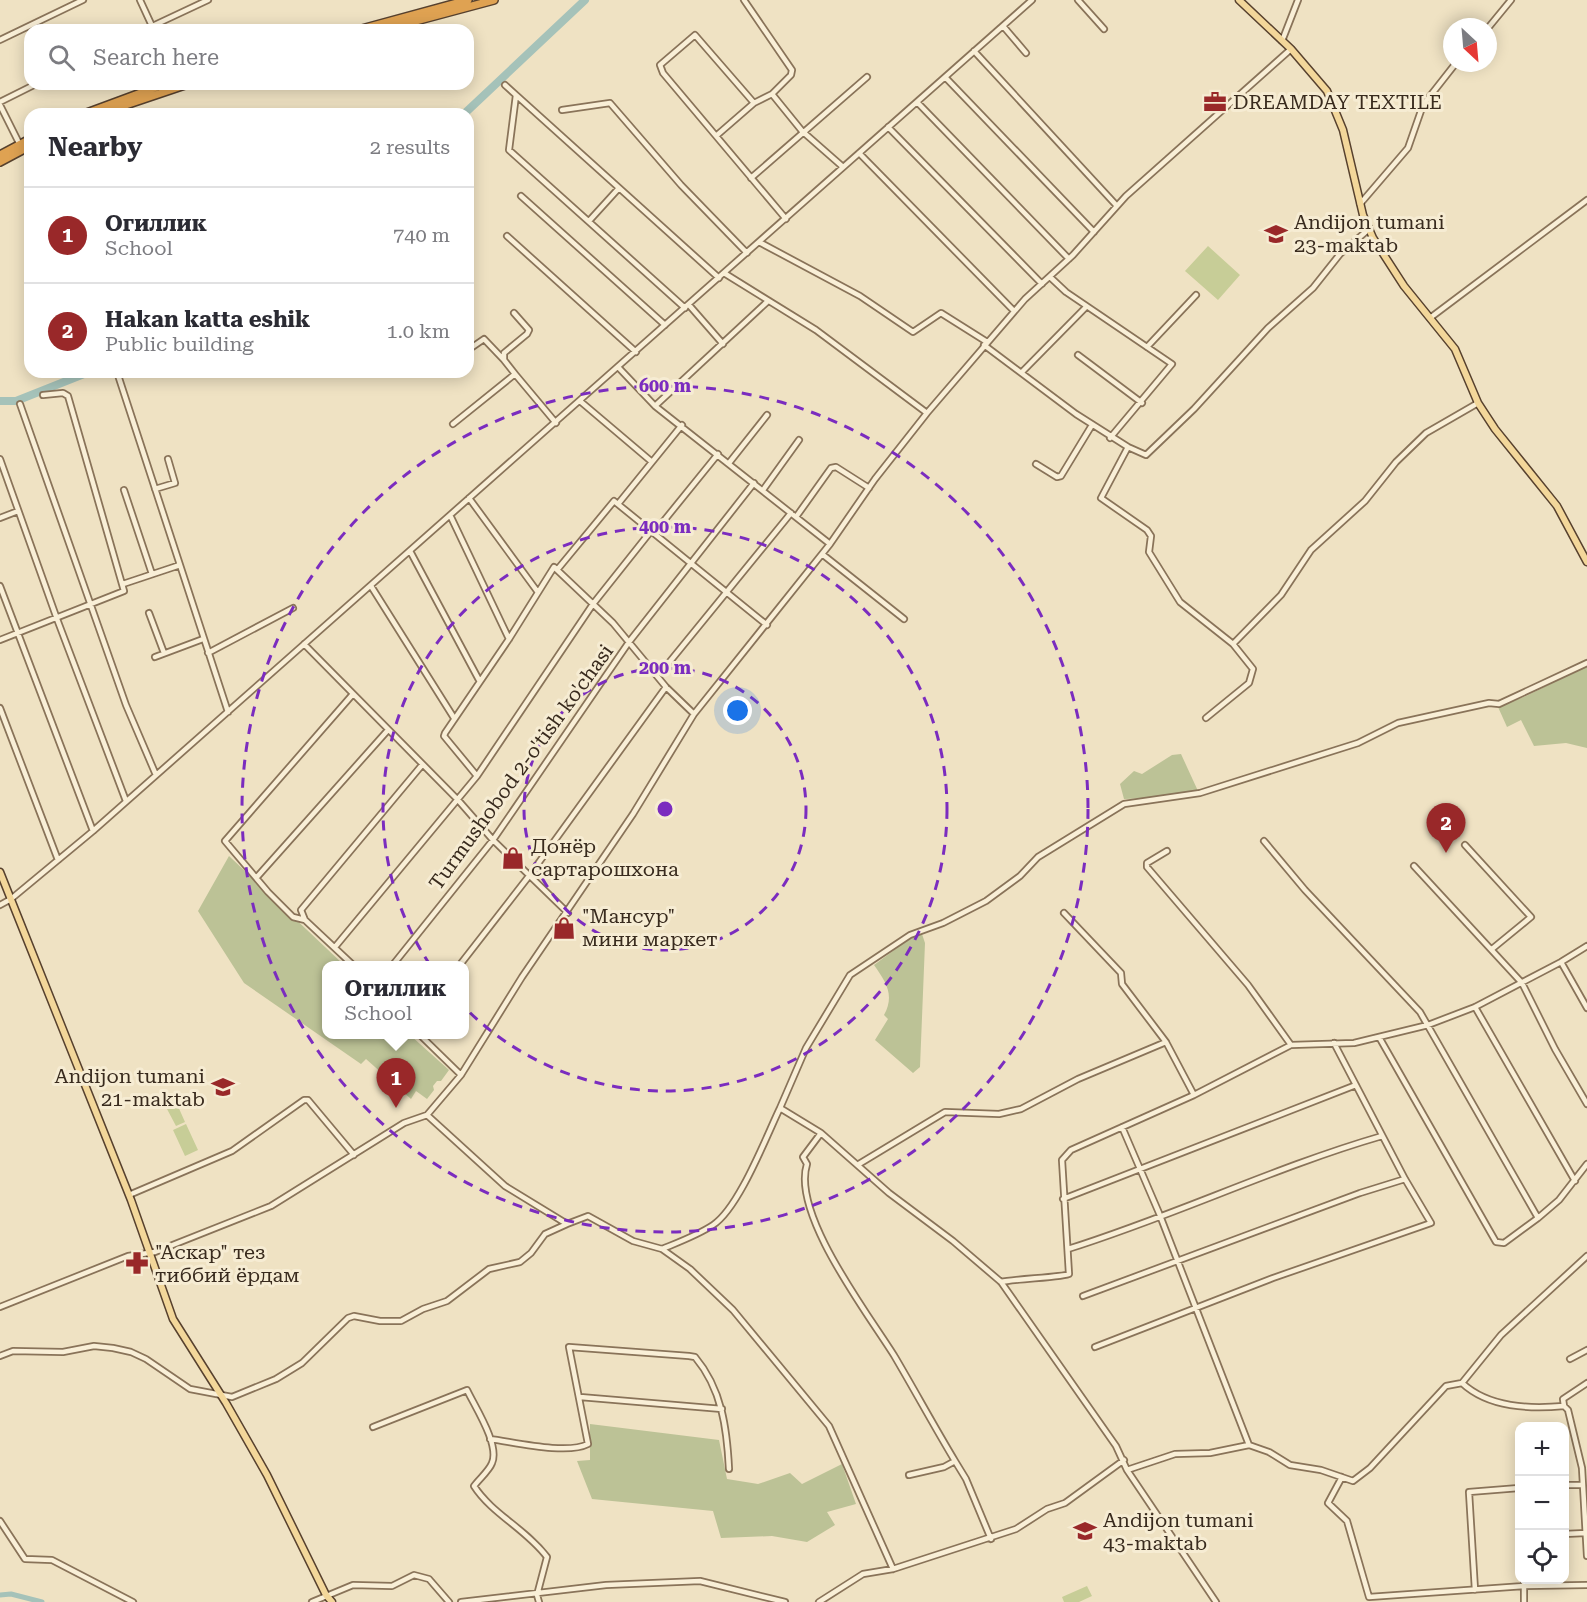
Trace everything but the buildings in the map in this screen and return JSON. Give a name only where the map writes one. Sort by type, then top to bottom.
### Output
[{"type":"highway","points":[[379,24],[468,0]]},
{"type":"highway","points":[[404,24],[494,0]]},
{"type":"highway","points":[[100,108],[149,90]]},
{"type":"highway","points":[[117,108],[170,90]]},
{"type":"highway","points":[[0,155],[24,143]]},
{"type":"highway","points":[[0,162],[24,149]]},
{"type":"main road","points":[[1239,0],[1315,74],[1336,110],[1343,130],[1360,204],[1369,229],[1404,286],[1455,350],[1478,403],[1495,429],[1557,506],[1587,562]]},
{"type":"main road","points":[[0,872],[129,1195],[173,1319],[222,1396],[267,1475],[326,1595],[332,1602]]},
{"type":"street","points":[[33,24],[83,0]]},
{"type":"street","points":[[140,0],[151,24]]},
{"type":"street","points":[[156,24],[208,0]]},
{"type":"street","points":[[716,136],[754,103],[772,94],[791,75],[792,70],[744,0]]},
{"type":"street","points":[[0,905],[11,899],[93,831],[1032,0]]},
{"type":"street","points":[[1078,0],[1104,29]]},
{"type":"street","points":[[1282,41],[1298,0]]},
{"type":"street","points":[[1496,18],[1510,0]]},
{"type":"street","points":[[1003,26],[1026,53]]},
{"type":"street","points":[[0,40],[24,28]]},
{"type":"street","points":[[754,103],[695,35],[660,65],[663,73],[786,219]]},
{"type":"street","points":[[0,1307],[128,1256],[148,1253],[271,1206],[404,1123],[427,1115],[461,1076],[522,977],[568,913],[694,714],[830,544],[868,488],[927,413],[1014,311],[1069,259],[1118,206],[1291,49]]},
{"type":"street","points":[[974,51],[1118,206]]},
{"type":"street","points":[[1360,204],[1408,148],[1423,105],[1449,72]]},
{"type":"street","points":[[751,178],[802,131],[867,77]]},
{"type":"street","points":[[945,77],[1094,232]]},
{"type":"street","points":[[505,85],[719,278]]},
{"type":"street","points":[[20,145],[0,103],[25,90]]},
{"type":"street","points":[[772,94],[802,131],[843,167]]},
{"type":"street","points":[[516,95],[509,150],[687,306],[723,344]]},
{"type":"street","points":[[917,102],[1069,259]]},
{"type":"street","points":[[562,110],[610,103],[681,184],[747,253]]},
{"type":"street","points":[[0,126],[8,122]]},
{"type":"street","points":[[888,127],[1042,284]]},
{"type":"street","points":[[859,153],[1014,311]]},
{"type":"street","points":[[589,220],[619,188]]},
{"type":"street","points":[[521,196],[665,325]]},
{"type":"street","points":[[1430,318],[1587,200]]},
{"type":"street","points":[[759,242],[860,296],[913,332],[941,313],[986,344],[1110,438],[1146,455],[1194,409],[1268,328],[1313,288],[1340,254],[1369,229]]},
{"type":"street","points":[[507,236],[636,352]]},
{"type":"street","points":[[724,273],[816,330],[927,413]]},
{"type":"street","points":[[1050,277],[1086,307],[1172,364],[1142,403],[1110,438]]},
{"type":"street","points":[[1147,347],[1196,295]]},
{"type":"street","points":[[655,406],[768,301]]},
{"type":"street","points":[[1022,372],[1086,307]]},
{"type":"street","points":[[504,360],[504,353],[528,332],[514,313]]},
{"type":"street","points":[[474,346],[484,339],[556,423]]},
{"type":"street","points":[[1078,355],[1142,403]]},
{"type":"street","points":[[618,367],[655,406],[830,544]]},
{"type":"street","points":[[453,424],[515,374]]},
{"type":"street","points":[[119,378],[228,712]]},
{"type":"street","points":[[0,640],[124,591],[68,396],[63,393],[43,395]]},
{"type":"street","points":[[580,401],[652,462]]},
{"type":"street","points":[[1233,644],[1281,595],[1311,550],[1365,501],[1396,462],[1426,433],[1478,403]]},
{"type":"street","points":[[20,404],[126,705],[156,775]]},
{"type":"street","points":[[729,463],[767,415]]},
{"type":"street","points":[[1036,464],[1057,477],[1061,476],[1092,425]]},
{"type":"street","points":[[618,504],[682,426]]},
{"type":"street","points":[[763,490],[799,440]]},
{"type":"street","points":[[1128,447],[1101,498],[1147,530],[1151,536],[1149,552],[1180,602],[1233,644],[1253,669],[1244,687],[1227,698],[1206,718]]},
{"type":"street","points":[[335,947],[477,776],[593,604],[718,454]]},
{"type":"street","points":[[0,459],[57,619],[126,801]]},
{"type":"street","points":[[156,489],[175,483],[168,459]]},
{"type":"street","points":[[663,670],[831,468],[836,467],[868,488]]},
{"type":"street","name":"Turmushobod 2-o'tish ko'chasi","points":[[396,961],[493,840],[629,642],[754,483]]},
{"type":"street","points":[[124,490],[152,574]]},
{"type":"street","points":[[469,498],[537,591]]},
{"type":"street","points":[[557,570],[614,501],[767,625]]},
{"type":"street","points":[[0,518],[18,511]]},
{"type":"street","points":[[450,515],[509,639]]},
{"type":"street","points":[[410,550],[479,680]]},
{"type":"street","points":[[822,554],[904,619]]},
{"type":"street","points":[[123,584],[180,565]]},
{"type":"street","points":[[477,776],[444,736],[554,567],[593,604],[629,642],[666,687],[694,714]]},
{"type":"street","points":[[0,586],[93,831]]},
{"type":"street","points":[[370,586],[454,718]]},
{"type":"street","points":[[208,653],[293,608]]},
{"type":"street","points":[[149,613],[164,653]]},
{"type":"street","points":[[155,657],[203,639]]},
{"type":"street","points":[[304,644],[458,800],[493,840],[568,913]]},
{"type":"street","points":[[662,1249],[714,1224],[726,1212],[752,1167],[806,1048],[833,1001],[854,971],[910,935],[943,923],[986,901],[1020,876],[1038,857],[1124,804],[1200,793],[1358,743],[1398,723],[1489,704],[1499,704],[1587,663]]},
{"type":"street","points":[[463,961],[529,876],[666,687]]},
{"type":"street","points":[[305,920],[293,917],[268,892],[225,841],[353,694]]},
{"type":"street","points":[[0,708],[58,860]]},
{"type":"street","points":[[257,877],[388,730]]},
{"type":"street","points":[[349,961],[305,920],[301,910],[422,765]]},
{"type":"street","points":[[1264,841],[1305,890],[1420,1012],[1538,1218]]},
{"type":"street","points":[[1464,845],[1531,917],[1492,949]]},
{"type":"street","points":[[1167,850],[1147,863],[1147,867],[1248,985],[1291,1045]]},
{"type":"street","points":[[1414,866],[1522,983],[1555,1049],[1587,1104]]},
{"type":"street","points":[[1064,913],[1121,973],[1122,984],[1166,1042],[1194,1095]]},
{"type":"street","points":[[1001,1282],[1044,1275],[1066,1276],[1069,1269],[1063,1199],[1062,1161],[1065,1155],[1194,1095],[1291,1045],[1334,1043],[1379,1037],[1428,1025],[1475,1007],[1562,962],[1587,946]]},
{"type":"street","points":[[1562,962],[1587,1008]]},
{"type":"street","points":[[1475,1007],[1575,1181]]},
{"type":"street","points":[[1379,1037],[1496,1242],[1504,1243],[1538,1218],[1559,1200],[1587,1164]]},
{"type":"street","points":[[423,1039],[461,1076]]},
{"type":"street","points":[[859,1164],[945,1112],[999,1114],[1021,1109],[1078,1079],[1166,1042]]},
{"type":"street","points":[[1095,1347],[1273,1278],[1430,1223],[1334,1043]]},
{"type":"street","points":[[1063,1199],[1356,1085]]},
{"type":"street","points":[[129,1195],[232,1151],[304,1100],[308,1100],[354,1155]]},
{"type":"street","points":[[780,1108],[821,1133],[859,1164],[889,1193],[1001,1282],[1124,1460],[1127,1470],[1216,1602]]},
{"type":"street","points":[[427,1115],[505,1186],[567,1224]]},
{"type":"street","points":[[1122,1127],[1141,1169],[1249,1445]]},
{"type":"street","points":[[821,1133],[803,1157],[807,1164],[804,1174],[815,1221],[838,1270],[895,1358],[966,1479],[991,1539]]},
{"type":"street","points":[[1068,1249],[1337,1149],[1382,1136]]},
{"type":"street","points":[[1083,1296],[1360,1193],[1405,1179]]},
{"type":"street","points":[[0,1356],[13,1351],[63,1352],[94,1346],[113,1348],[131,1352],[146,1359],[190,1389],[232,1397],[293,1369],[348,1318],[354,1316],[380,1321],[401,1321],[423,1309],[447,1301],[489,1269],[520,1262],[531,1253],[545,1234],[588,1216],[633,1241],[662,1249],[690,1269],[733,1310],[829,1426],[892,1569]]},
{"type":"street","points":[[1127,1470],[1175,1454],[1210,1453],[1249,1445],[1258,1447],[1290,1465],[1322,1470],[1353,1481],[1363,1474],[1446,1386],[1462,1383],[1501,1335],[1587,1256]]},
{"type":"street","points":[[490,1439],[540,1446],[585,1446],[589,1441],[569,1347],[694,1357],[713,1384],[722,1409],[728,1438],[729,1469]]},
{"type":"street","points":[[1570,1359],[1587,1350]]},
{"type":"street","points":[[1462,1383],[1488,1398],[1510,1405],[1532,1409],[1564,1406]]},
{"type":"street","points":[[1587,1383],[1563,1399],[1564,1406],[1570,1415],[1585,1475],[1582,1485],[1587,1556]]},
{"type":"street","points":[[373,1426],[467,1390],[490,1439],[492,1463],[474,1486],[484,1499],[516,1524],[545,1555],[537,1595],[539,1602]]},
{"type":"street","points":[[580,1397],[722,1409]]},
{"type":"street","points":[[819,1602],[863,1574],[892,1569],[991,1539],[1021,1526],[1047,1509],[1065,1503],[1124,1460]]},
{"type":"street","points":[[1580,1462],[1587,1460]]},
{"type":"street","points":[[909,1475],[944,1467],[954,1461]]},
{"type":"street","points":[[1342,1477],[1328,1503],[1347,1521],[1369,1600],[1524,1586],[1587,1585]]},
{"type":"street","points":[[1569,1485],[1582,1485]]},
{"type":"street","points":[[1476,1590],[1469,1492],[1515,1488]]},
{"type":"street","points":[[0,1521],[25,1559],[52,1560],[133,1602]]},
{"type":"street","points":[[1569,1534],[1586,1533]]},
{"type":"street","points":[[312,1602],[353,1586],[392,1586],[414,1575],[429,1579],[449,1602]]},
{"type":"street","points":[[461,1602],[513,1595],[537,1595],[606,1585],[700,1581],[785,1602]]},
{"type":"street","points":[[1524,1586],[1524,1602]]},
{"type":"green space","points":[[1208,246],[1240,275],[1218,300],[1185,271]]},
{"type":"green space","points":[[1587,666],[1587,748],[1566,743],[1534,746],[1521,720],[1507,727],[1498,707]]},
{"type":"green space","points":[[1181,754],[1198,791],[1153,798],[1124,799],[1120,784],[1134,771],[1142,774],[1172,755]]},
{"type":"green space","points":[[229,856],[340,961],[322,961],[322,1037],[244,983],[198,911]]},
{"type":"green space","points":[[922,934],[925,943],[920,1067],[913,1073],[875,1040],[888,1019],[884,1015],[889,995],[874,965],[909,939]]},
{"type":"green space","points":[[325,1039],[414,1039],[449,1070],[441,1081],[437,1081],[433,1086],[434,1090],[427,1099],[416,1091],[411,1099],[366,1059],[361,1064]]},
{"type":"green space","points":[[177,1104],[185,1122],[176,1126],[167,1109]]},
{"type":"green space","points":[[186,1124],[198,1150],[185,1156],[173,1130]]},
{"type":"green space","points":[[590,1424],[719,1440],[727,1479],[758,1484],[790,1473],[802,1484],[842,1464],[856,1504],[827,1512],[835,1525],[807,1542],[772,1536],[721,1538],[713,1511],[592,1499],[577,1461],[590,1460]]},
{"type":"green space","points":[[1087,1586],[1092,1596],[1079,1602],[1064,1602],[1062,1597]]},
{"type":"waterway","points":[[470,108],[585,0]]},
{"type":"waterway","points":[[0,401],[16,401],[74,378]]},
{"type":"waterway","points":[[0,1595],[11,1594],[42,1602]]},
{"type":"place","name":"DREAMDAY TEXTILE","points":[[1215,102]]},
{"type":"place","name":"Andijon tumani 23-maktab","points":[[1276,234]]},
{"type":"place","name":"Hakan katta eshik","points":[[1446,853]]},
{"type":"place","name":"Донёр сартарошхона","points":[[513,858]]},
{"type":"place","name":"\"Мансур\" мини маркет","points":[[564,928]]},
{"type":"place","name":"Andijon tumani 21-maktab","points":[[223,1087]]},
{"type":"place","name":"Огиллик","points":[[396,1108]]},
{"type":"place","name":"\"Аскар\" тез тиббий ёрдам","points":[[137,1263]]},
{"type":"place","name":"Andijon tumani 43-maktab","points":[[1085,1531]]}]
